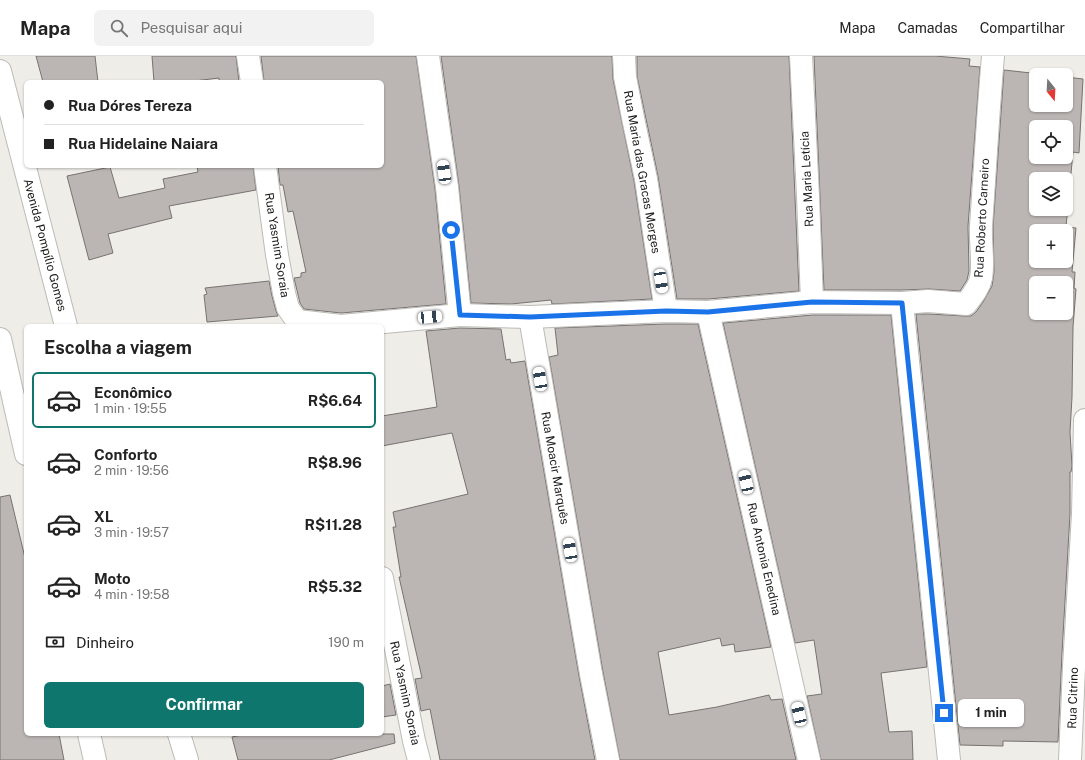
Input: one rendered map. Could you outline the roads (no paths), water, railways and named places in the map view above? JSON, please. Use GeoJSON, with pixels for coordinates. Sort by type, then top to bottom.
{"type":"FeatureCollection","features":[{"type":"Feature","properties":{"kind":"street"},"geometry":{"type":"LineString","coordinates":[[248,56],[252,80]]}},
{"type":"Feature","properties":{"kind":"street"},"geometry":{"type":"LineString","coordinates":[[428,56],[446,187],[460,315]]}},
{"type":"Feature","properties":{"kind":"street","name":"Rua Maria das Gracas Merges"},"geometry":{"type":"LineString","coordinates":[[624,56],[625,76],[646,179],[666,311]]}},
{"type":"Feature","properties":{"kind":"street","name":"Rua Maria Letícia"},"geometry":{"type":"LineString","coordinates":[[801,56],[812,302]]}},
{"type":"Feature","properties":{"kind":"street","name":"Rua Roberto Carneiro"},"geometry":{"type":"LineString","coordinates":[[363,324],[460,315],[530,317],[666,311],[708,312],[812,302],[902,303],[928,301],[966,304],[975,293],[980,280],[982,266],[981,236],[993,56]]}},
{"type":"Feature","properties":{"kind":"street","name":"Avenida Pompílio Gomes"},"geometry":{"type":"LineString","coordinates":[[0,70],[24,163]]}},
{"type":"Feature","properties":{"kind":"street","name":"Avenida Pompílio Gomes"},"geometry":{"type":"LineString","coordinates":[[25,168],[65,324]]}},
{"type":"Feature","properties":{"kind":"street","name":"Rua Yasmim Soraia"},"geometry":{"type":"LineString","coordinates":[[265,168],[277,255],[284,293],[288,308],[296,321]]}},
{"type":"Feature","properties":{"kind":"street"},"geometry":{"type":"LineString","coordinates":[[902,303],[949,760]]}},
{"type":"Feature","properties":{"kind":"street","name":"Rua Antonia Enedina"},"geometry":{"type":"LineString","coordinates":[[708,312],[809,760]]}},
{"type":"Feature","properties":{"kind":"street","name":"Rua Moacir Marquês"},"geometry":{"type":"LineString","coordinates":[[530,317],[591,674],[608,760]]}},
{"type":"Feature","properties":{"kind":"street","name":"Rua Roberto Carneiro"},"geometry":{"type":"LineString","coordinates":[[296,321],[323,324]]}},
{"type":"Feature","properties":{"kind":"street"},"geometry":{"type":"LineString","coordinates":[[0,339],[24,445]]}},
{"type":"Feature","properties":{"kind":"street","name":"Rua Citrino"},"geometry":{"type":"LineString","coordinates":[[1070,760],[1083,514],[1085,420]]}},
{"type":"Feature","properties":{"kind":"street","name":"Rua Yasmim Soraia"},"geometry":{"type":"LineString","coordinates":[[384,588],[414,741],[420,760]]}},
{"type":"Feature","properties":{"kind":"street"},"geometry":{"type":"LineString","coordinates":[[89,736],[95,760]]}},
{"type":"Feature","properties":{"kind":"street"},"geometry":{"type":"LineString","coordinates":[[180,736],[187,760]]}}]}
